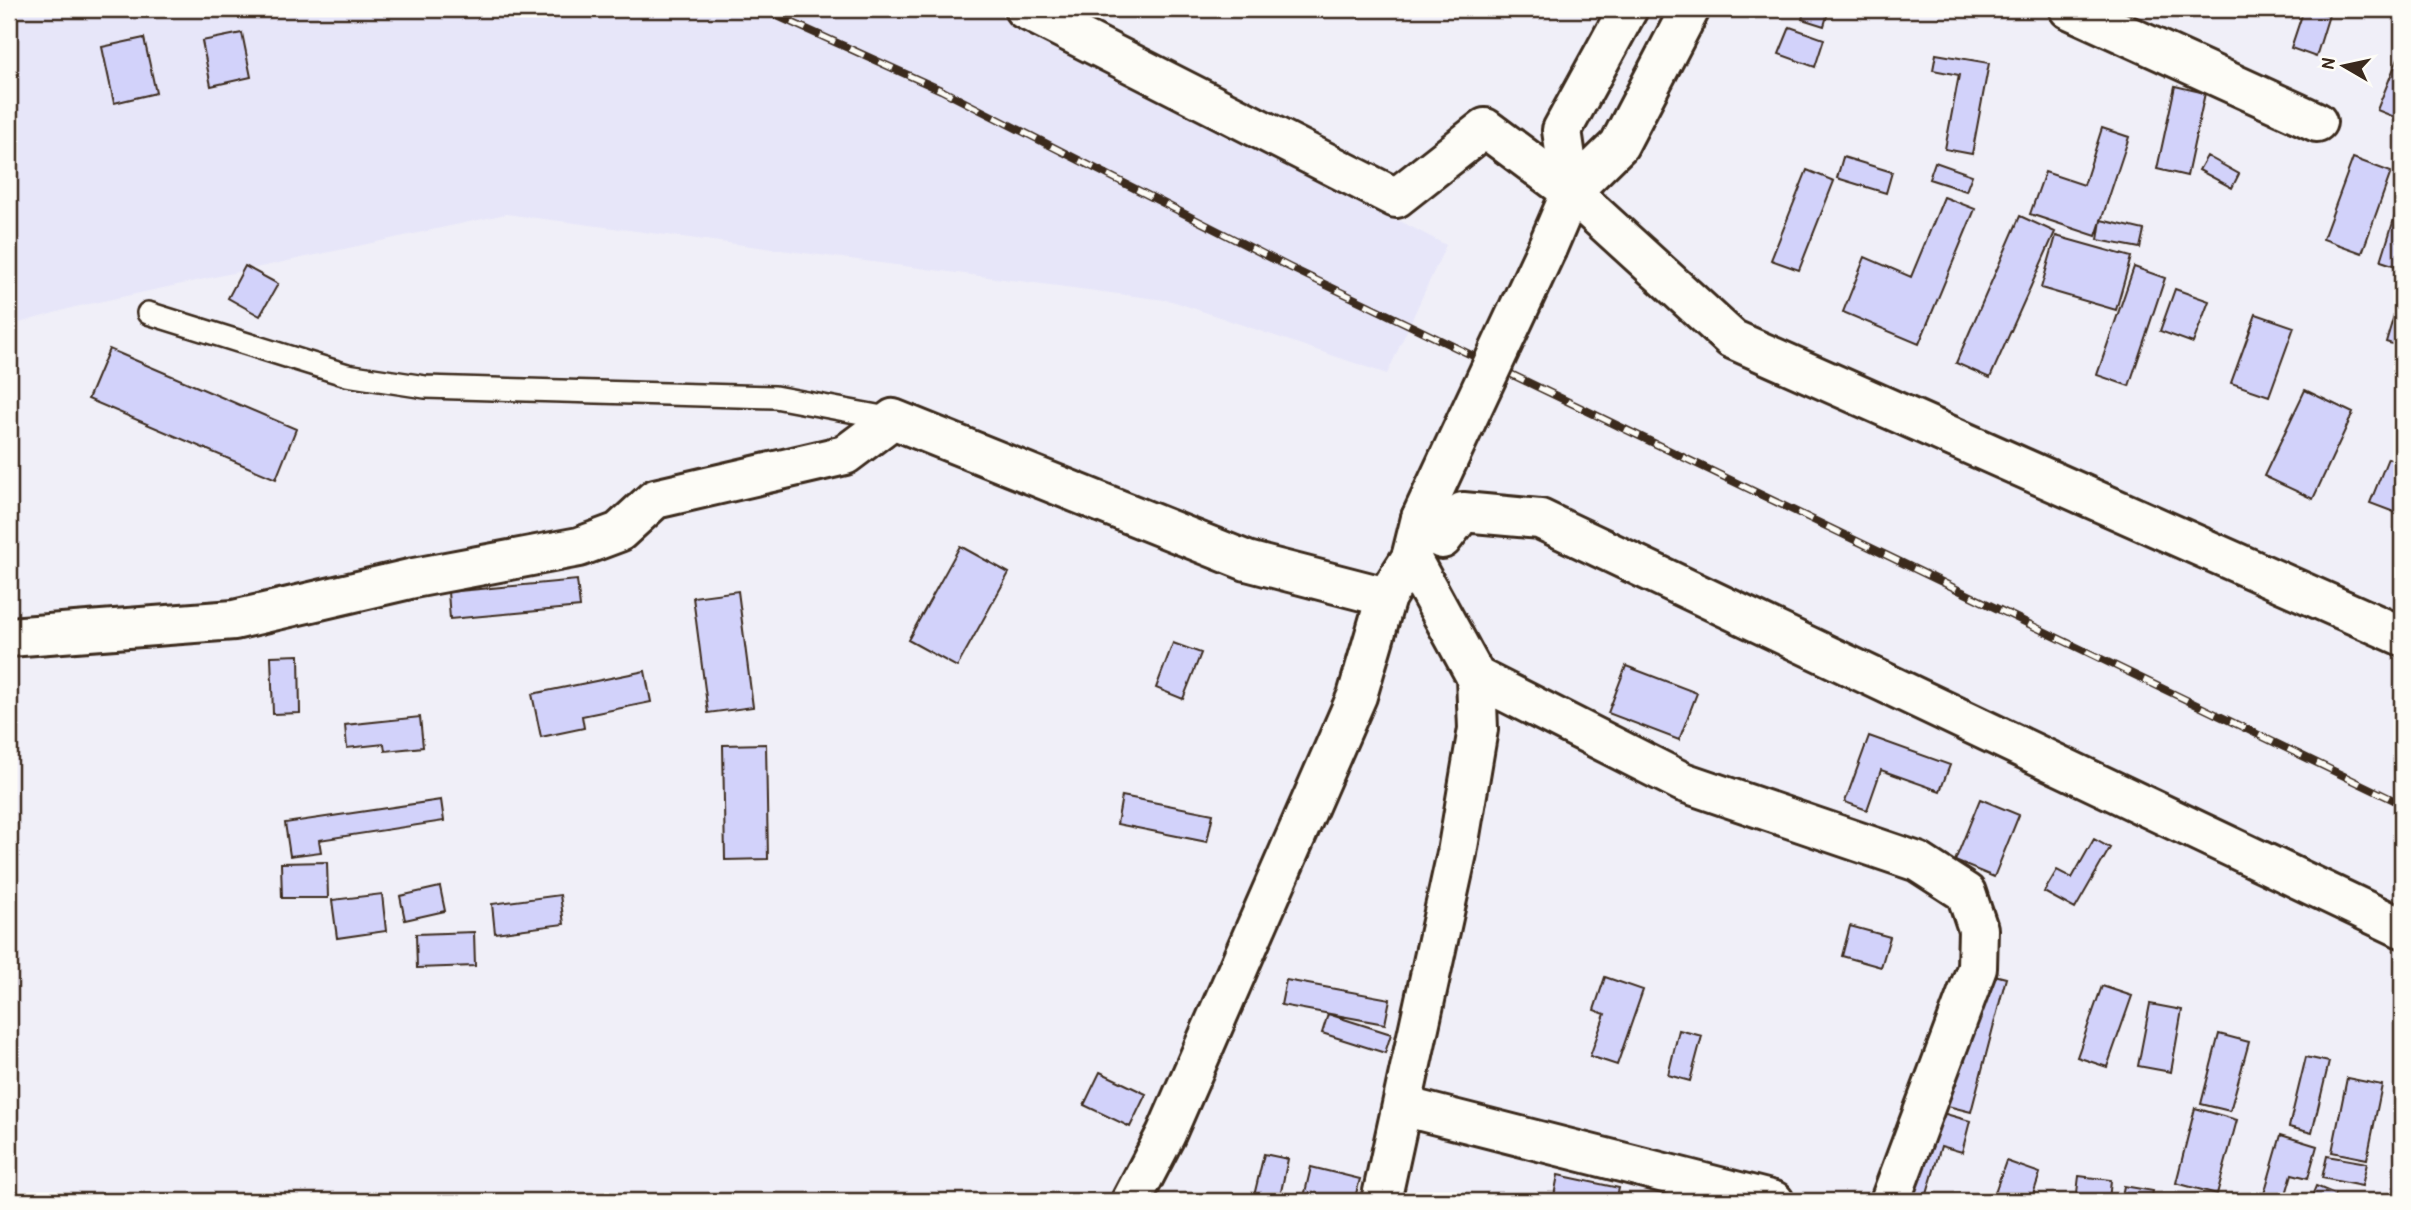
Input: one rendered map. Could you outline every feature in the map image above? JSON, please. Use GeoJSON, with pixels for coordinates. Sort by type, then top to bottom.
{"type":"FeatureCollection","features":[{"type":"Feature","properties":{"kind":"street"},"geometry":{"type":"LineString","coordinates":[[1024,9],[1396,198],[1485,128],[1571,192],[1732,339],[2402,636]]}},
{"type":"Feature","properties":{"kind":"street"},"geometry":{"type":"LineString","coordinates":[[1571,192],[1562,130],[1628,9]]}},
{"type":"Feature","properties":{"kind":"street"},"geometry":{"type":"LineString","coordinates":[[1131,1201],[1166,1134],[1357,696],[1386,597],[1411,558],[1421,518],[1571,192],[1619,145],[1690,9]]}},
{"type":"Feature","properties":{"kind":"street"},"geometry":{"type":"LineString","coordinates":[[2068,9],[2317,122]]}},
{"type":"Feature","properties":{"kind":"street"},"geometry":{"type":"LineString","coordinates":[[9,637],[234,620],[414,578],[579,547],[619,533],[655,499],[845,455],[893,419],[1247,561],[1386,597]]}},
{"type":"Feature","properties":{"kind":"street"},"geometry":{"type":"LineString","coordinates":[[1421,518],[1442,539],[1463,512],[1541,520],[2402,928]]}},
{"type":"Feature","properties":{"kind":"street"},"geometry":{"type":"LineString","coordinates":[[1381,1201],[1457,853],[1478,729],[1476,677],[1411,558]]}},
{"type":"Feature","properties":{"kind":"street"},"geometry":{"type":"LineString","coordinates":[[1476,677],[1683,782],[1918,862],[1966,893],[1978,929],[1977,968],[1890,1201]]}},
{"type":"Feature","properties":{"kind":"street"},"geometry":{"type":"LineString","coordinates":[[1402,1106],[1774,1201]]}},
{"type":"Feature","properties":{"kind":"lane"},"geometry":{"type":"LineString","coordinates":[[148,313],[347,375],[425,387],[775,397],[893,419]]}},
{"type":"Feature","properties":{"kind":"shaded area"},"geometry":{"type":"Polygon","coordinates":[[[9,9],[995,9],[1446,245],[1387,374],[1172,301],[506,214],[75,307],[9,326],[9,9]]]}},
{"type":"Feature","properties":{"kind":"building"},"geometry":{"type":"Polygon","coordinates":[[[1805,9],[1829,9],[1824,26],[1802,19],[1805,9]]]}},
{"type":"Feature","properties":{"kind":"building"},"geometry":{"type":"Polygon","coordinates":[[[2304,9],[2329,15],[2316,57],[2291,48],[2304,9]]]}},
{"type":"Feature","properties":{"kind":"building"},"geometry":{"type":"Polygon","coordinates":[[[1790,27],[1824,39],[1815,67],[1779,54],[1790,27]]]}},
{"type":"Feature","properties":{"kind":"building"},"geometry":{"type":"Polygon","coordinates":[[[242,33],[251,77],[211,86],[202,41],[242,33]]]}},
{"type":"Feature","properties":{"kind":"building"},"geometry":{"type":"Polygon","coordinates":[[[144,38],[156,93],[114,103],[102,47],[144,38]]]}},
{"type":"Feature","properties":{"kind":"building"},"geometry":{"type":"Polygon","coordinates":[[[1936,54],[1989,63],[1972,154],[1945,149],[1959,75],[1933,70],[1936,54]]]}},
{"type":"Feature","properties":{"kind":"building"},"geometry":{"type":"Polygon","coordinates":[[[2398,58],[2402,60],[2402,120],[2377,110],[2398,58]]]}},
{"type":"Feature","properties":{"kind":"building"},"geometry":{"type":"Polygon","coordinates":[[[2175,86],[2205,93],[2187,176],[2157,169],[2175,86]]]}},
{"type":"Feature","properties":{"kind":"building"},"geometry":{"type":"Polygon","coordinates":[[[2102,128],[2129,137],[2096,236],[2030,214],[2045,172],[2084,185],[2102,128]]]}},
{"type":"Feature","properties":{"kind":"building"},"geometry":{"type":"Polygon","coordinates":[[[2207,156],[2239,174],[2232,188],[2199,170],[2207,156]]]}},
{"type":"Feature","properties":{"kind":"building"},"geometry":{"type":"Polygon","coordinates":[[[1843,157],[1892,172],[1886,193],[1837,178],[1843,157]]]}},
{"type":"Feature","properties":{"kind":"building"},"geometry":{"type":"Polygon","coordinates":[[[2353,158],[2391,172],[2362,253],[2323,239],[2353,158]]]}},
{"type":"Feature","properties":{"kind":"building"},"geometry":{"type":"Polygon","coordinates":[[[1935,162],[1972,175],[1966,191],[1929,179],[1935,162]]]}},
{"type":"Feature","properties":{"kind":"building"},"geometry":{"type":"Polygon","coordinates":[[[1807,170],[1834,181],[1799,270],[1771,260],[1807,170]]]}},
{"type":"Feature","properties":{"kind":"building"},"geometry":{"type":"Polygon","coordinates":[[[1944,197],[1975,209],[1919,344],[1843,312],[1865,257],[1911,277],[1944,197]]]}},
{"type":"Feature","properties":{"kind":"building"},"geometry":{"type":"Polygon","coordinates":[[[2399,203],[2402,204],[2402,268],[2381,261],[2399,203]]]}},
{"type":"Feature","properties":{"kind":"building"},"geometry":{"type":"Polygon","coordinates":[[[2020,216],[2055,232],[1990,378],[1956,363],[2020,216]]]}},
{"type":"Feature","properties":{"kind":"building"},"geometry":{"type":"Polygon","coordinates":[[[2101,220],[2144,230],[2140,248],[2098,240],[2101,220]]]}},
{"type":"Feature","properties":{"kind":"building"},"geometry":{"type":"Polygon","coordinates":[[[2056,236],[2131,257],[2116,310],[2041,288],[2056,236]]]}},
{"type":"Feature","properties":{"kind":"building"},"geometry":{"type":"Polygon","coordinates":[[[245,266],[278,284],[260,316],[228,298],[245,266]]]}},
{"type":"Feature","properties":{"kind":"building"},"geometry":{"type":"Polygon","coordinates":[[[2134,267],[2165,278],[2129,386],[2097,375],[2134,267]]]}},
{"type":"Feature","properties":{"kind":"building"},"geometry":{"type":"Polygon","coordinates":[[[2175,289],[2209,301],[2193,343],[2160,331],[2175,289]]]}},
{"type":"Feature","properties":{"kind":"building"},"geometry":{"type":"Polygon","coordinates":[[[2402,289],[2402,347],[2386,342],[2402,289]]]}},
{"type":"Feature","properties":{"kind":"building"},"geometry":{"type":"Polygon","coordinates":[[[2256,314],[2294,327],[2269,396],[2231,383],[2256,314]]]}},
{"type":"Feature","properties":{"kind":"building"},"geometry":{"type":"Polygon","coordinates":[[[109,349],[296,429],[276,479],[88,399],[109,349]]]}},
{"type":"Feature","properties":{"kind":"building"},"geometry":{"type":"Polygon","coordinates":[[[2305,390],[2353,413],[2313,499],[2264,476],[2305,390]]]}},
{"type":"Feature","properties":{"kind":"building"},"geometry":{"type":"Polygon","coordinates":[[[2388,458],[2402,464],[2402,515],[2370,503],[2388,458]]]}},
{"type":"Feature","properties":{"kind":"building"},"geometry":{"type":"Polygon","coordinates":[[[960,546],[1009,573],[957,667],[908,640],[960,546]]]}},
{"type":"Feature","properties":{"kind":"building"},"geometry":{"type":"Polygon","coordinates":[[[577,580],[580,607],[450,619],[448,592],[577,580]]]}},
{"type":"Feature","properties":{"kind":"building"},"geometry":{"type":"Polygon","coordinates":[[[738,591],[753,707],[708,713],[693,597],[738,591]]]}},
{"type":"Feature","properties":{"kind":"building"},"geometry":{"type":"Polygon","coordinates":[[[1173,643],[1201,653],[1183,699],[1156,688],[1173,643]]]}},
{"type":"Feature","properties":{"kind":"building"},"geometry":{"type":"Polygon","coordinates":[[[299,655],[300,713],[273,714],[271,656],[299,655]]]}},
{"type":"Feature","properties":{"kind":"building"},"geometry":{"type":"Polygon","coordinates":[[[1626,666],[1697,693],[1679,740],[1608,713],[1626,666]]]}},
{"type":"Feature","properties":{"kind":"building"},"geometry":{"type":"Polygon","coordinates":[[[645,671],[651,702],[582,716],[584,728],[541,737],[532,694],[645,671]]]}},
{"type":"Feature","properties":{"kind":"building"},"geometry":{"type":"Polygon","coordinates":[[[420,717],[423,747],[385,751],[384,744],[347,748],[345,725],[420,717]]]}},
{"type":"Feature","properties":{"kind":"building"},"geometry":{"type":"Polygon","coordinates":[[[1869,736],[1950,765],[1940,791],[1881,770],[1867,810],[1845,802],[1869,736]]]}},
{"type":"Feature","properties":{"kind":"building"},"geometry":{"type":"Polygon","coordinates":[[[766,744],[768,859],[725,860],[723,745],[766,744]]]}},
{"type":"Feature","properties":{"kind":"building"},"geometry":{"type":"Polygon","coordinates":[[[1122,796],[1213,814],[1207,842],[1117,824],[1122,796]]]}},
{"type":"Feature","properties":{"kind":"building"},"geometry":{"type":"Polygon","coordinates":[[[1980,799],[2019,815],[1994,877],[1955,861],[1980,799]]]}},
{"type":"Feature","properties":{"kind":"building"},"geometry":{"type":"Polygon","coordinates":[[[441,800],[444,821],[319,840],[321,852],[290,856],[285,823],[441,800]]]}},
{"type":"Feature","properties":{"kind":"building"},"geometry":{"type":"Polygon","coordinates":[[[2094,839],[2110,848],[2075,909],[2044,892],[2057,870],[2072,878],[2094,839]]]}},
{"type":"Feature","properties":{"kind":"building"},"geometry":{"type":"Polygon","coordinates":[[[327,862],[328,898],[282,898],[281,863],[327,862]]]}},
{"type":"Feature","properties":{"kind":"building"},"geometry":{"type":"Polygon","coordinates":[[[440,887],[445,911],[405,920],[400,896],[440,887]]]}},
{"type":"Feature","properties":{"kind":"building"},"geometry":{"type":"Polygon","coordinates":[[[382,894],[386,931],[337,938],[332,900],[382,894]]]}},
{"type":"Feature","properties":{"kind":"building"},"geometry":{"type":"Polygon","coordinates":[[[560,895],[564,924],[495,933],[492,904],[560,895]]]}},
{"type":"Feature","properties":{"kind":"building"},"geometry":{"type":"Polygon","coordinates":[[[9,904],[15,904],[15,933],[9,933],[9,904]]]}},
{"type":"Feature","properties":{"kind":"building"},"geometry":{"type":"Polygon","coordinates":[[[1850,926],[1890,937],[1881,967],[1842,956],[1850,926]]]}},
{"type":"Feature","properties":{"kind":"building"},"geometry":{"type":"Polygon","coordinates":[[[474,932],[475,966],[417,968],[416,934],[474,932]]]}},
{"type":"Feature","properties":{"kind":"building"},"geometry":{"type":"Polygon","coordinates":[[[1967,968],[2006,978],[1971,1112],[1932,1102],[1967,968]]]}},
{"type":"Feature","properties":{"kind":"building"},"geometry":{"type":"Polygon","coordinates":[[[1605,977],[1643,990],[1617,1065],[1590,1056],[1605,1014],[1594,1010],[1605,977]]]}},
{"type":"Feature","properties":{"kind":"building"},"geometry":{"type":"Polygon","coordinates":[[[1286,980],[1390,999],[1385,1024],[1281,1005],[1286,980]]]}},
{"type":"Feature","properties":{"kind":"building"},"geometry":{"type":"Polygon","coordinates":[[[2102,986],[2132,996],[2107,1067],[2077,1057],[2102,986]]]}},
{"type":"Feature","properties":{"kind":"building"},"geometry":{"type":"Polygon","coordinates":[[[2150,1004],[2182,1010],[2171,1072],[2138,1066],[2150,1004]]]}},
{"type":"Feature","properties":{"kind":"building"},"geometry":{"type":"Polygon","coordinates":[[[1328,1014],[1391,1034],[1385,1053],[1322,1033],[1328,1014]]]}},
{"type":"Feature","properties":{"kind":"building"},"geometry":{"type":"Polygon","coordinates":[[[1679,1030],[1702,1036],[1690,1081],[1668,1075],[1679,1030]]]}},
{"type":"Feature","properties":{"kind":"building"},"geometry":{"type":"Polygon","coordinates":[[[2219,1034],[2249,1042],[2230,1111],[2201,1104],[2219,1034]]]}},
{"type":"Feature","properties":{"kind":"building"},"geometry":{"type":"Polygon","coordinates":[[[2306,1057],[2329,1062],[2312,1133],[2289,1127],[2306,1057]]]}},
{"type":"Feature","properties":{"kind":"building"},"geometry":{"type":"Polygon","coordinates":[[[1100,1072],[1146,1094],[1130,1127],[1084,1105],[1100,1072]]]}},
{"type":"Feature","properties":{"kind":"building"},"geometry":{"type":"Polygon","coordinates":[[[2347,1078],[2382,1085],[2367,1159],[2332,1152],[2347,1078]]]}},
{"type":"Feature","properties":{"kind":"building"},"geometry":{"type":"Polygon","coordinates":[[[1918,1106],[1970,1121],[1962,1152],[1941,1146],[1925,1201],[1892,1201],[1918,1106]]]}},
{"type":"Feature","properties":{"kind":"building"},"geometry":{"type":"Polygon","coordinates":[[[2195,1108],[2237,1120],[2217,1194],[2176,1183],[2195,1108]]]}},
{"type":"Feature","properties":{"kind":"building"},"geometry":{"type":"Polygon","coordinates":[[[2281,1135],[2317,1146],[2308,1178],[2292,1174],[2284,1201],[2262,1201],[2281,1135]]]}},
{"type":"Feature","properties":{"kind":"building"},"geometry":{"type":"Polygon","coordinates":[[[1264,1154],[1288,1159],[1279,1201],[1253,1200],[1264,1154]]]}},
{"type":"Feature","properties":{"kind":"building"},"geometry":{"type":"Polygon","coordinates":[[[2327,1156],[2367,1163],[2362,1186],[2322,1178],[2327,1156]]]}},
{"type":"Feature","properties":{"kind":"building"},"geometry":{"type":"Polygon","coordinates":[[[2006,1161],[2040,1173],[2031,1201],[2001,1201],[1993,1198],[2006,1161]]]}},
{"type":"Feature","properties":{"kind":"building"},"geometry":{"type":"Polygon","coordinates":[[[1311,1167],[1360,1179],[1354,1201],[1303,1201],[1311,1167]]]}},
{"type":"Feature","properties":{"kind":"building"},"geometry":{"type":"Polygon","coordinates":[[[1558,1175],[1619,1188],[1616,1201],[1553,1201],[1558,1175]]]}},
{"type":"Feature","properties":{"kind":"building"},"geometry":{"type":"Polygon","coordinates":[[[2079,1176],[2111,1180],[2109,1201],[2076,1201],[2079,1176]]]}},
{"type":"Feature","properties":{"kind":"building"},"geometry":{"type":"Polygon","coordinates":[[[2124,1186],[2153,1191],[2151,1201],[2121,1201],[2124,1186]]]}},
{"type":"Feature","properties":{"kind":"building"},"geometry":{"type":"Polygon","coordinates":[[[2316,1186],[2335,1194],[2333,1201],[2310,1201],[2316,1186]]]}},
{"type":"Feature","properties":{"kind":"railway"},"geometry":{"type":"LineString","coordinates":[[762,9],[941,90],[1289,267],[2402,804]]}}]}
